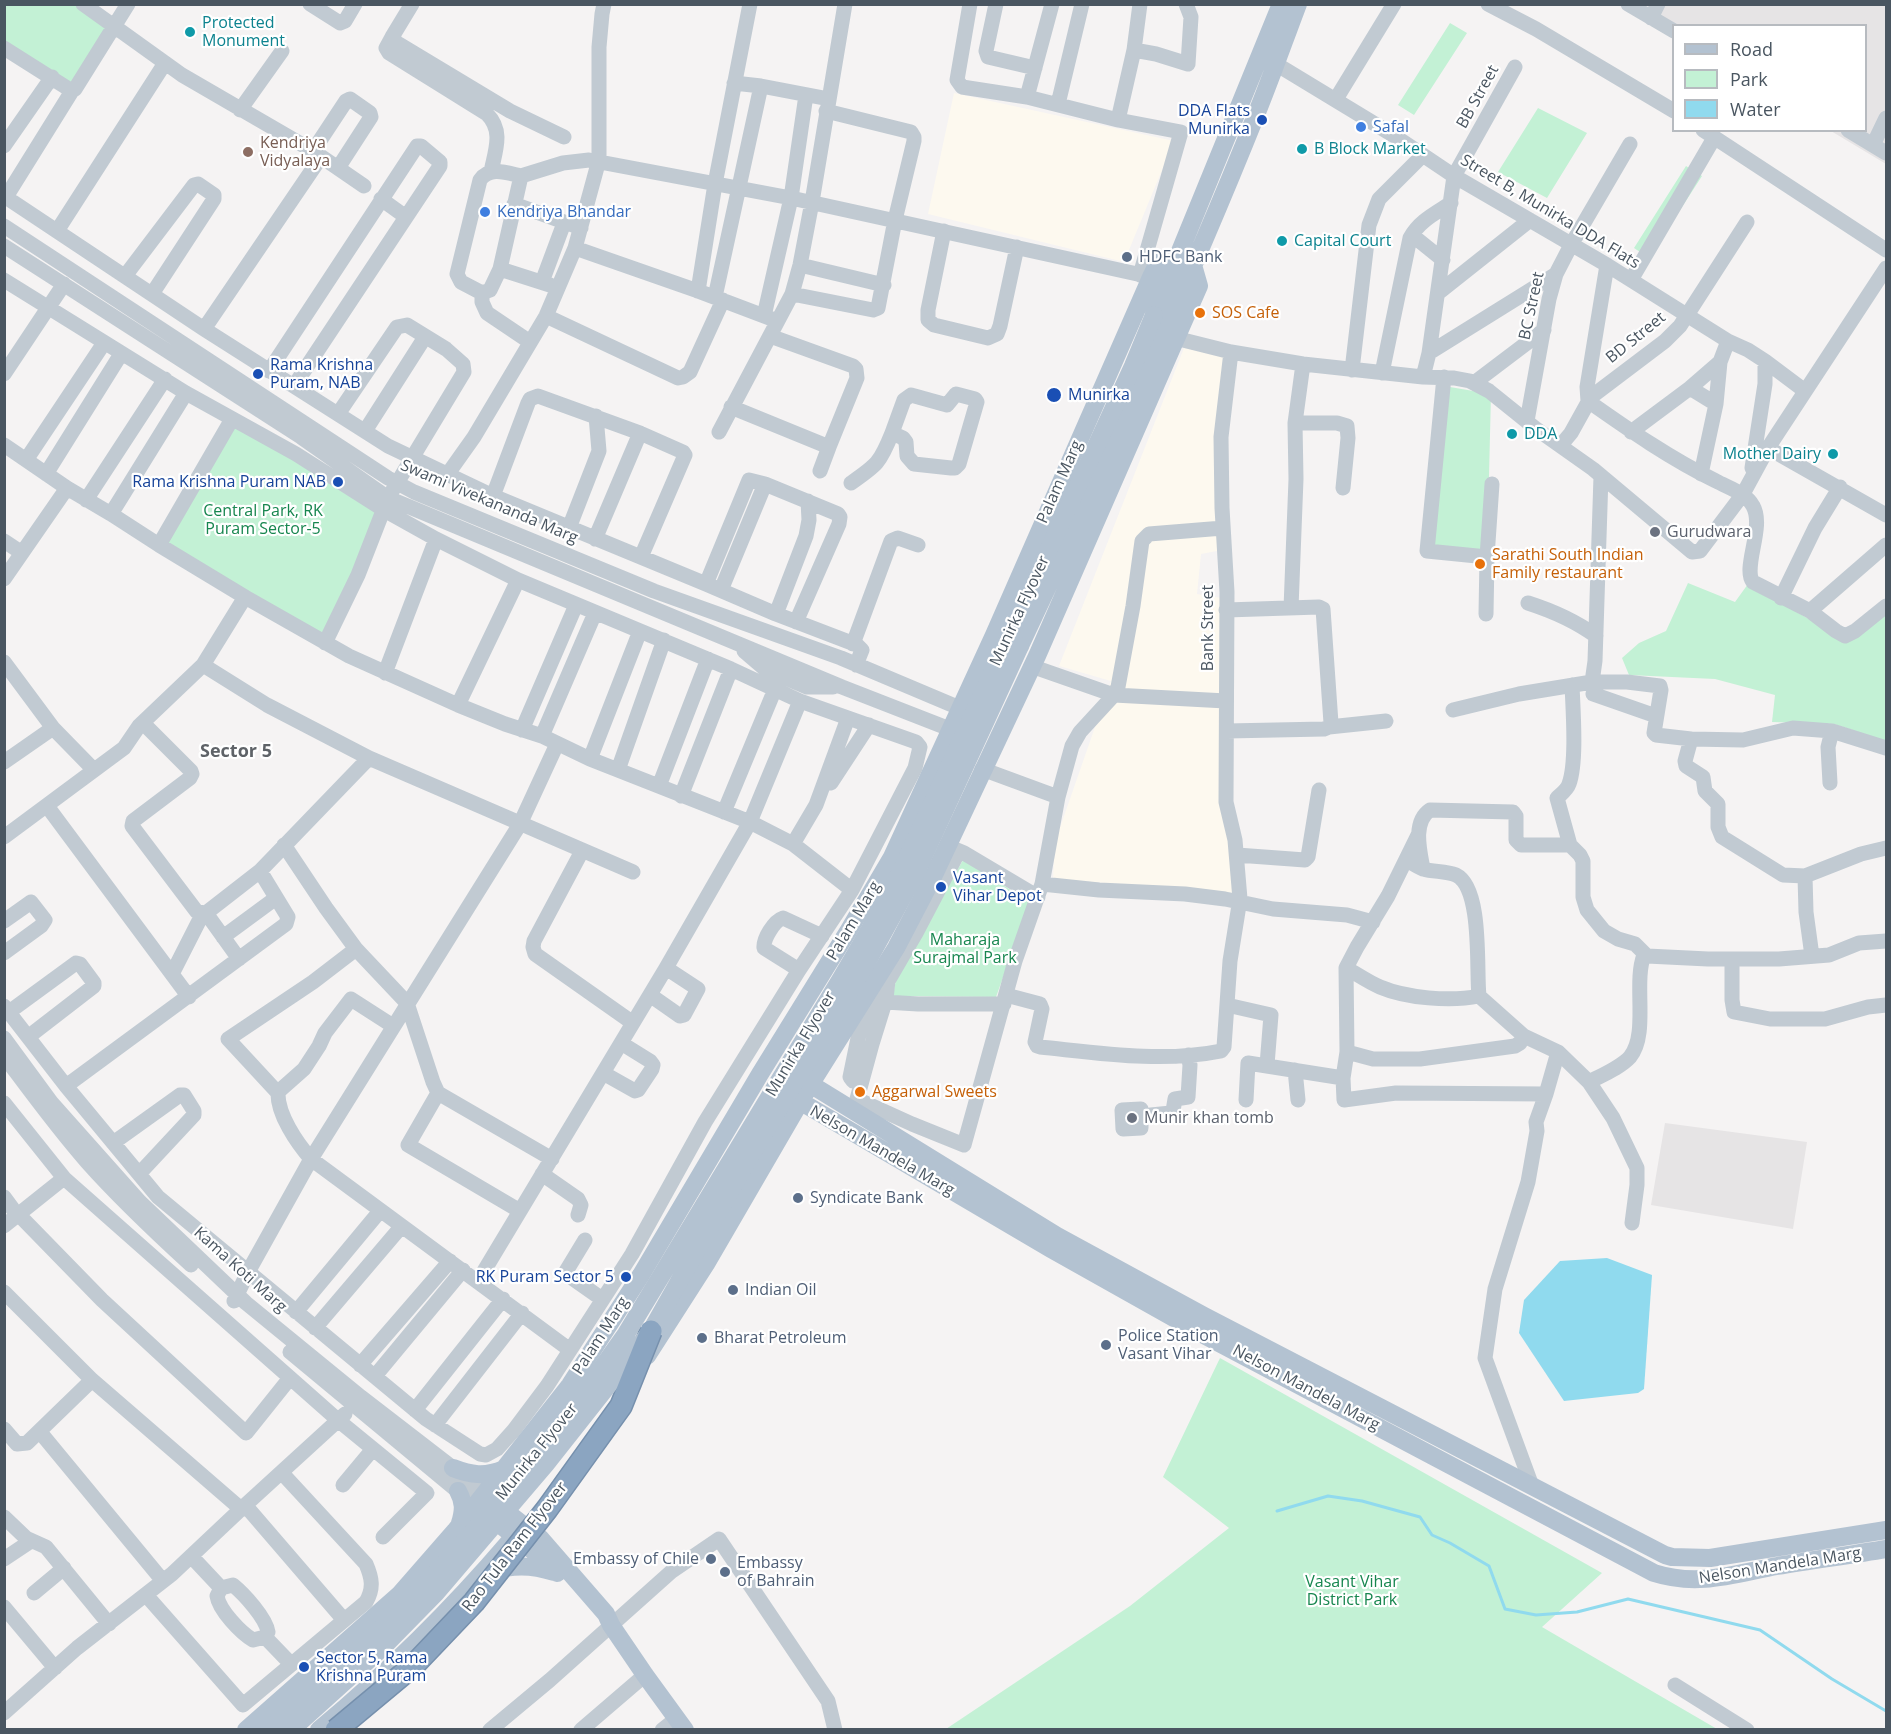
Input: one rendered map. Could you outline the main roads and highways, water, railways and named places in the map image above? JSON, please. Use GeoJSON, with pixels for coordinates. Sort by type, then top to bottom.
{"type":"FeatureCollection","features":[{"type":"Feature","properties":{"kind":"highway","name":"Rao Tula Ram Flyover"},"geometry":{"type":"LineString","coordinates":[[336,1730],[414,1665],[474,1602],[547,1509],[621,1406],[651,1331]]}},
{"type":"Feature","properties":{"kind":"main road"},"geometry":{"type":"LineString","coordinates":[[1176,257],[1281,4]]}},
{"type":"Feature","properties":{"kind":"main road","name":"Munirka Flyover"},"geometry":{"type":"LineString","coordinates":[[291,1730],[384,1646],[436,1593],[546,1464],[651,1331],[749,1158],[866,964],[915,875],[1090,497],[1193,265],[1256,115],[1298,4]]}},
{"type":"Feature","properties":{"kind":"main road","name":"Palam Marg"},"geometry":{"type":"LineString","coordinates":[[246,1730],[400,1594],[422,1569],[480,1500],[577,1375],[641,1275],[892,857],[989,644],[1145,276],[1158,263],[1176,257]]}},
{"type":"Feature","properties":{"kind":"main road","name":"Munirka Flyover"},"geometry":{"type":"LineString","coordinates":[[269,1730],[382,1628],[478,1526],[543,1447],[626,1334],[842,977],[903,867],[1133,366],[1165,325],[1176,257]]}},
{"type":"Feature","properties":{"kind":"main road"},"geometry":{"type":"LineString","coordinates":[[319,1730],[407,1653],[480,1576],[519,1530],[609,1415],[706,1264],[810,1085],[896,948],[953,849],[982,769],[1109,494],[1165,325]]}},
{"type":"Feature","properties":{"kind":"main road"},"geometry":{"type":"LineString","coordinates":[[989,644],[990,654],[995,663],[1003,669],[1013,672],[1023,671],[1031,666]]}},
{"type":"Feature","properties":{"kind":"main road","name":"Nelson Mandela Marg"},"geometry":{"type":"LineString","coordinates":[[770,1058],[810,1085],[854,1105],[917,1150],[1057,1236],[1204,1316],[1672,1557],[1710,1558],[1887,1530]]}},
{"type":"Feature","properties":{"kind":"main road","name":"Nelson Mandela Marg"},"geometry":{"type":"LineString","coordinates":[[760,1074],[800,1102],[1051,1250],[1197,1331],[1654,1573],[1684,1580],[1711,1579],[1887,1549]]}},
{"type":"Feature","properties":{"kind":"main road"},"geometry":{"type":"LineString","coordinates":[[453,1468],[471,1475],[504,1469]]}},
{"type":"Feature","properties":{"kind":"main road"},"geometry":{"type":"LineString","coordinates":[[458,1491],[464,1509],[460,1525]]}},
{"type":"Feature","properties":{"kind":"main road"},"geometry":{"type":"LineString","coordinates":[[480,1500],[519,1530],[555,1553],[606,1614],[645,1675],[681,1724]]}},
{"type":"Feature","properties":{"kind":"main road"},"geometry":{"type":"LineString","coordinates":[[519,1530],[599,1619],[611,1625]]}},
{"type":"Feature","properties":{"kind":"main road"},"geometry":{"type":"LineString","coordinates":[[422,1569],[434,1563],[450,1570],[460,1588],[456,1601]]}},
{"type":"Feature","properties":{"kind":"main road"},"geometry":{"type":"LineString","coordinates":[[480,1576],[513,1566],[529,1566],[556,1572]]}},
{"type":"Feature","properties":{"kind":"water"},"geometry":{"type":"Polygon","coordinates":[[[1607,1258],[1652,1275],[1644,1389],[1638,1393],[1564,1401],[1519,1333],[1524,1300],[1560,1261],[1607,1258]]]}},
{"type":"Feature","properties":{"kind":"waterway"},"geometry":{"type":"LineString","coordinates":[[1277,1511],[1328,1496],[1362,1501],[1420,1517],[1432,1535],[1489,1566],[1505,1609],[1536,1615],[1577,1612],[1628,1599],[1760,1630],[1832,1679],[1886,1711]]}},
{"type":"Feature","properties":{"kind":"place","name":"Protected Monument"},"geometry":{"type":"Point","coordinates":[190,32]}},
{"type":"Feature","properties":{"kind":"place","name":"DDA Flats Munirka"},"geometry":{"type":"Point","coordinates":[1262,120]}},
{"type":"Feature","properties":{"kind":"place","name":"Safal"},"geometry":{"type":"Point","coordinates":[1361,127]}},
{"type":"Feature","properties":{"kind":"place","name":"B Block Market"},"geometry":{"type":"Point","coordinates":[1302,149]}},
{"type":"Feature","properties":{"kind":"place","name":"Kendriya Vidyalaya"},"geometry":{"type":"Point","coordinates":[248,152]}},
{"type":"Feature","properties":{"kind":"place","name":"Kendriya Bhandar"},"geometry":{"type":"Point","coordinates":[485,212]}},
{"type":"Feature","properties":{"kind":"place","name":"Capital Court"},"geometry":{"type":"Point","coordinates":[1282,241]}},
{"type":"Feature","properties":{"kind":"place","name":"HDFC Bank"},"geometry":{"type":"Point","coordinates":[1127,257]}},
{"type":"Feature","properties":{"kind":"place","name":"SOS Cafe"},"geometry":{"type":"Point","coordinates":[1200,313]}},
{"type":"Feature","properties":{"kind":"place","name":"Rama Krishna Puram, NAB"},"geometry":{"type":"Point","coordinates":[258,374]}},
{"type":"Feature","properties":{"kind":"place","name":"Munirka"},"geometry":{"type":"Point","coordinates":[1054,395]}},
{"type":"Feature","properties":{"kind":"place","name":"DDA"},"geometry":{"type":"Point","coordinates":[1512,434]}},
{"type":"Feature","properties":{"kind":"place","name":"Mother Dairy"},"geometry":{"type":"Point","coordinates":[1833,454]}},
{"type":"Feature","properties":{"kind":"place","name":"Rama Krishna Puram NAB"},"geometry":{"type":"Point","coordinates":[338,482]}},
{"type":"Feature","properties":{"kind":"place","name":"Gurudwara"},"geometry":{"type":"Point","coordinates":[1655,532]}},
{"type":"Feature","properties":{"kind":"place","name":"Sarathi South Indian Family restaurant"},"geometry":{"type":"Point","coordinates":[1480,564]}},
{"type":"Feature","properties":{"kind":"place","name":"Vasant Vihar Depot"},"geometry":{"type":"Point","coordinates":[941,887]}},
{"type":"Feature","properties":{"kind":"place","name":"Aggarwal Sweets"},"geometry":{"type":"Point","coordinates":[860,1092]}},
{"type":"Feature","properties":{"kind":"place","name":"Munir khan tomb"},"geometry":{"type":"Point","coordinates":[1132,1118]}},
{"type":"Feature","properties":{"kind":"place","name":"Syndicate Bank"},"geometry":{"type":"Point","coordinates":[798,1198]}},
{"type":"Feature","properties":{"kind":"place","name":"RK Puram Sector 5"},"geometry":{"type":"Point","coordinates":[626,1277]}},
{"type":"Feature","properties":{"kind":"place","name":"Indian Oil"},"geometry":{"type":"Point","coordinates":[733,1290]}},
{"type":"Feature","properties":{"kind":"place","name":"Bharat Petroleum"},"geometry":{"type":"Point","coordinates":[702,1338]}},
{"type":"Feature","properties":{"kind":"place","name":"Police Station Vasant Vihar"},"geometry":{"type":"Point","coordinates":[1106,1345]}},
{"type":"Feature","properties":{"kind":"place","name":"Embassy of Chile"},"geometry":{"type":"Point","coordinates":[711,1559]}},
{"type":"Feature","properties":{"kind":"place","name":"Embassy of Bahrain"},"geometry":{"type":"Point","coordinates":[725,1572]}},
{"type":"Feature","properties":{"kind":"place","name":"Sector 5, Rama Krishna Puram"},"geometry":{"type":"Point","coordinates":[304,1667]}},
{"type":"Feature","properties":{"kind":"district","name":"Sector 5"},"geometry":{"type":"Point","coordinates":[236,752]}},
{"type":"Feature","properties":{"kind":"park label","name":"Central Park, RK Puram Sector-5"},"geometry":{"type":"Point","coordinates":[263,520]}},
{"type":"Feature","properties":{"kind":"park label","name":"Maharaja Surajmal Park"},"geometry":{"type":"Point","coordinates":[965,949]}},
{"type":"Feature","properties":{"kind":"park label","name":"Vasant Vihar District Park"},"geometry":{"type":"Point","coordinates":[1352,1591]}}]}
